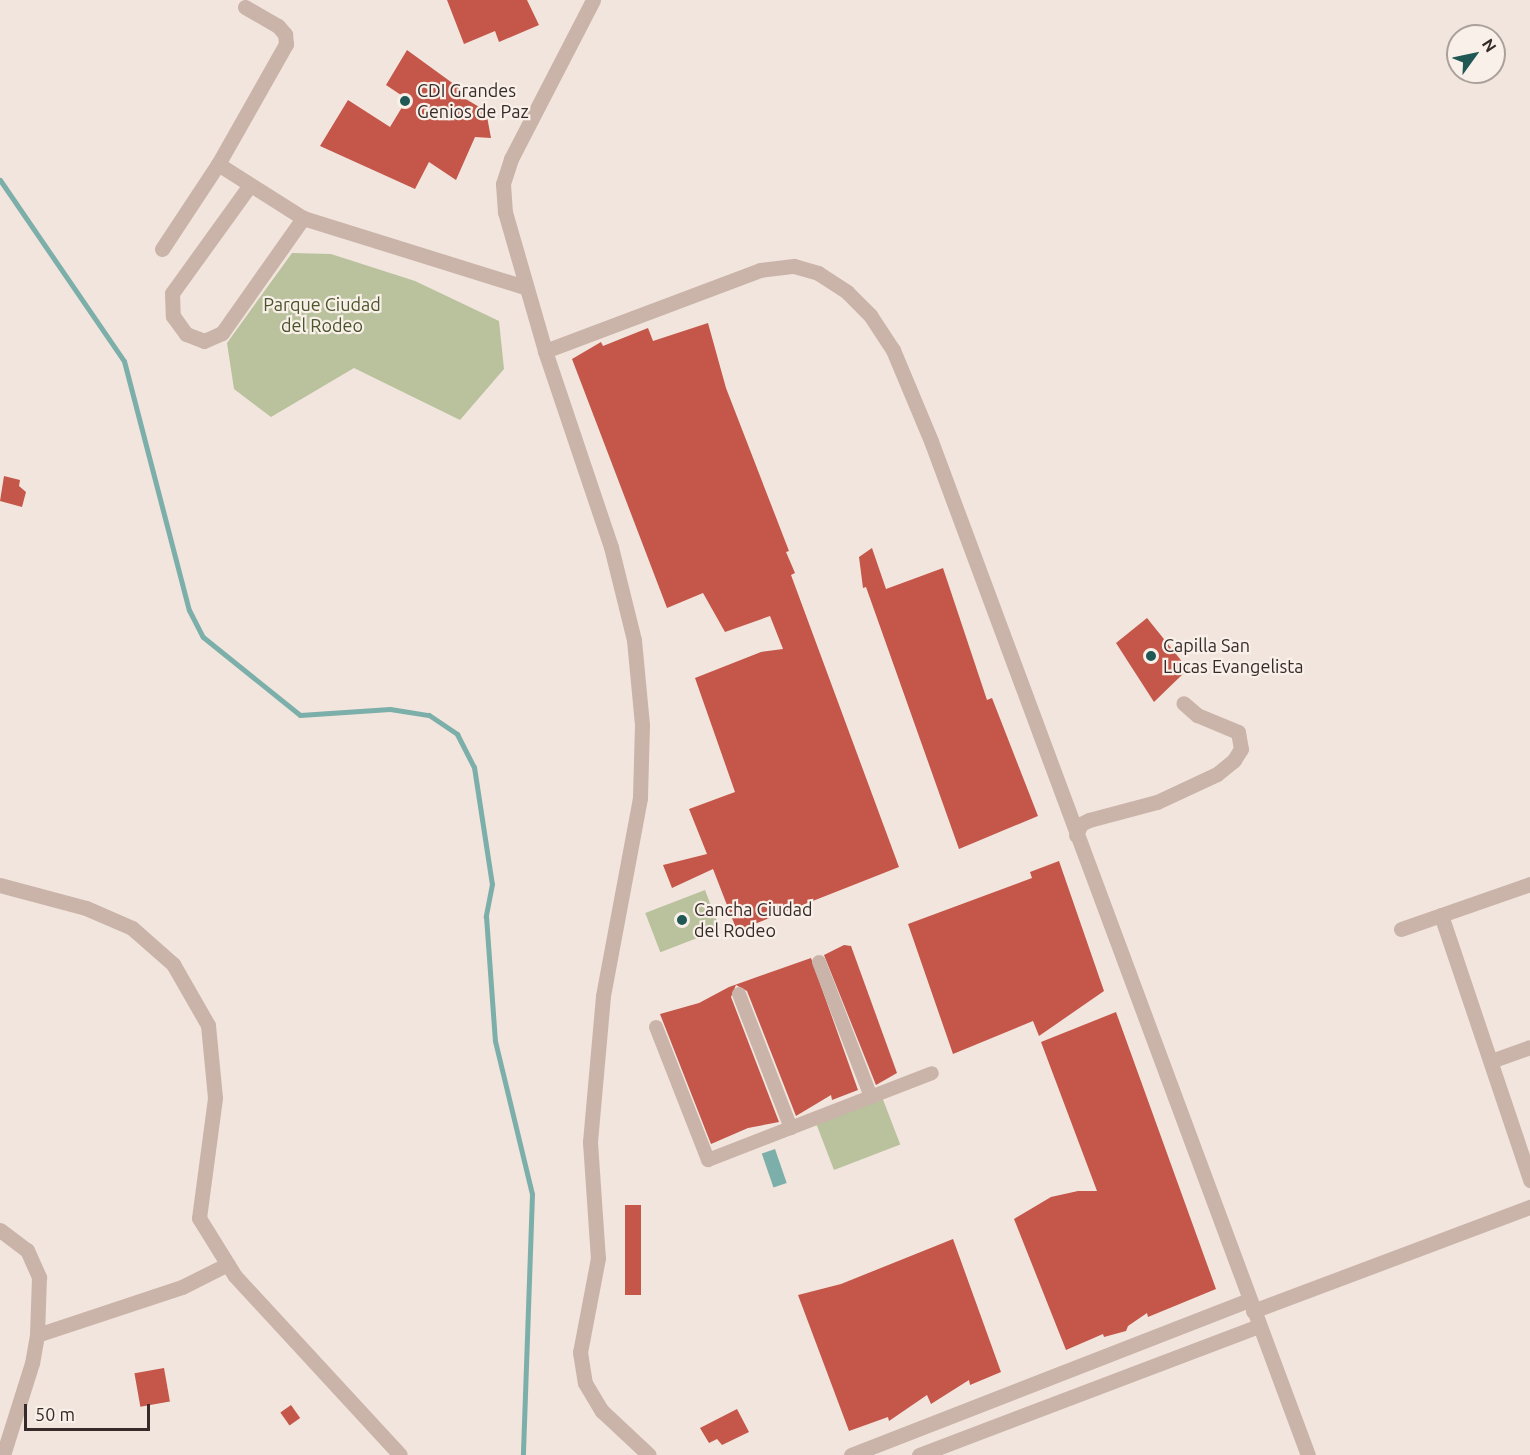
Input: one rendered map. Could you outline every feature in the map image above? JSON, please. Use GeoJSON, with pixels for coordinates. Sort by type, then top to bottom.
{"type":"FeatureCollection","features":[{"type":"Feature","properties":{"kind":"street"},"geometry":{"type":"LineString","coordinates":[[593,0],[511,159],[503,184],[505,212],[525,287],[544,351],[611,547],[634,640],[642,725],[640,798],[603,996],[590,1142],[598,1258],[580,1352],[585,1383],[602,1411],[649,1455]]}},
{"type":"Feature","properties":{"kind":"street"},"geometry":{"type":"LineString","coordinates":[[162,249],[218,164],[286,44],[285,34],[279,26],[245,7]]}},
{"type":"Feature","properties":{"kind":"street"},"geometry":{"type":"LineString","coordinates":[[218,164],[303,218],[525,287]]}},
{"type":"Feature","properties":{"kind":"street"},"geometry":{"type":"LineString","coordinates":[[250,185],[172,293],[173,316],[186,334],[204,341],[222,333],[303,218]]}},
{"type":"Feature","properties":{"kind":"street"},"geometry":{"type":"LineString","coordinates":[[544,351],[760,270],[802,268],[818,273],[847,292],[870,315],[892,350],[931,441],[1308,1455]]}},
{"type":"Feature","properties":{"kind":"street"},"geometry":{"type":"LineString","coordinates":[[1076,835],[1081,824],[1089,820],[1165,799],[1217,774],[1234,760],[1242,743],[1238,732],[1197,714],[1183,703]]}},
{"type":"Feature","properties":{"kind":"street"},"geometry":{"type":"LineString","coordinates":[[1401,929],[1530,884]]}},
{"type":"Feature","properties":{"kind":"street"},"geometry":{"type":"LineString","coordinates":[[0,885],[87,908],[132,928],[173,964],[208,1025],[215,1098],[199,1218],[228,1264],[400,1455]]}},
{"type":"Feature","properties":{"kind":"street"},"geometry":{"type":"LineString","coordinates":[[1441,915],[1530,1180]]}},
{"type":"Feature","properties":{"kind":"street"},"geometry":{"type":"LineString","coordinates":[[819,962],[872,1097]]}},
{"type":"Feature","properties":{"kind":"street"},"geometry":{"type":"LineString","coordinates":[[740,994],[791,1128]]}},
{"type":"Feature","properties":{"kind":"street"},"geometry":{"type":"LineString","coordinates":[[656,1027],[708,1160],[932,1073]]}},
{"type":"Feature","properties":{"kind":"street"},"geometry":{"type":"LineString","coordinates":[[1491,1061],[1530,1047]]}},
{"type":"Feature","properties":{"kind":"street"},"geometry":{"type":"LineString","coordinates":[[851,1455],[1251,1305],[1530,1207]]}},
{"type":"Feature","properties":{"kind":"street"},"geometry":{"type":"LineString","coordinates":[[0,1230],[27,1250],[36,1262],[38,1335],[3,1455]]}},
{"type":"Feature","properties":{"kind":"street"},"geometry":{"type":"LineString","coordinates":[[38,1335],[182,1287],[228,1264]]}},
{"type":"Feature","properties":{"kind":"street"},"geometry":{"type":"LineString","coordinates":[[919,1455],[1259,1326]]}},
{"type":"Feature","properties":{"kind":"green space","name":"Parque Ciudad del Rodeo"},"geometry":{"type":"Polygon","coordinates":[[[292,253],[331,254],[415,281],[499,321],[504,369],[460,420],[354,368],[271,417],[234,389],[227,343],[292,253]]]}},
{"type":"Feature","properties":{"kind":"green space","name":"Cancha Ciudad del Rodeo"},"geometry":{"type":"Polygon","coordinates":[[[705,890],[720,929],[660,952],[645,913],[705,890]]]}},
{"type":"Feature","properties":{"kind":"green space"},"geometry":{"type":"Polygon","coordinates":[[[882,1097],[900,1145],[834,1170],[816,1122],[882,1097]]]}},
{"type":"Feature","properties":{"kind":"water"},"geometry":{"type":"Polygon","coordinates":[[[775,1149],[787,1183],[773,1188],[762,1154],[775,1149]]]}},
{"type":"Feature","properties":{"kind":"building"},"geometry":{"type":"Polygon","coordinates":[[[447,0],[527,0],[539,25],[499,42],[495,31],[464,44],[447,0]]]}},
{"type":"Feature","properties":{"kind":"building"},"geometry":{"type":"Polygon","coordinates":[[[407,50],[462,90],[459,95],[486,111],[491,138],[475,137],[456,180],[429,162],[415,189],[320,146],[348,100],[390,127],[407,99],[386,85],[407,50]]]}},
{"type":"Feature","properties":{"kind":"building"},"geometry":{"type":"Polygon","coordinates":[[[708,323],[726,388],[789,551],[786,552],[795,573],[791,575],[899,867],[737,931],[713,869],[672,888],[663,865],[707,854],[689,809],[735,792],[695,678],[761,652],[783,649],[770,616],[725,632],[703,593],[667,608],[572,359],[601,342],[603,346],[648,328],[653,341],[708,323]]]}},
{"type":"Feature","properties":{"kind":"building"},"geometry":{"type":"Polygon","coordinates":[[[4,476],[20,480],[19,486],[26,492],[22,507],[0,501],[4,476]]]}},
{"type":"Feature","properties":{"kind":"building"},"geometry":{"type":"Polygon","coordinates":[[[872,548],[886,589],[943,568],[987,700],[992,698],[1038,816],[959,849],[866,587],[863,588],[859,557],[872,548]]]}},
{"type":"Feature","properties":{"kind":"building","name":"Capilla San Lucas Evangelista"},"geometry":{"type":"Polygon","coordinates":[[[1147,618],[1188,669],[1154,702],[1116,643],[1147,618]]]}},
{"type":"Feature","properties":{"kind":"building"},"geometry":{"type":"Polygon","coordinates":[[[1059,861],[1104,991],[1039,1036],[1033,1021],[953,1054],[908,924],[1032,878],[1030,872],[1059,861]]]}},
{"type":"Feature","properties":{"kind":"building"},"geometry":{"type":"Polygon","coordinates":[[[844,945],[851,946],[897,1073],[876,1085],[824,955],[844,945]]]}},
{"type":"Feature","properties":{"kind":"building"},"geometry":{"type":"Polygon","coordinates":[[[811,958],[858,1090],[832,1100],[831,1095],[796,1116],[747,991],[736,985],[731,997],[779,1122],[748,1128],[711,1144],[660,1014],[699,1003],[729,987],[811,958]]]}},
{"type":"Feature","properties":{"kind":"building"},"geometry":{"type":"Polygon","coordinates":[[[1116,1012],[1216,1289],[1148,1317],[1147,1313],[1128,1326],[1126,1331],[1104,1337],[1103,1334],[1066,1350],[1014,1219],[1051,1197],[1078,1191],[1097,1191],[1041,1042],[1116,1012]]]}},
{"type":"Feature","properties":{"kind":"building"},"geometry":{"type":"Polygon","coordinates":[[[625,1205],[641,1205],[641,1295],[625,1295],[625,1205]]]}},
{"type":"Feature","properties":{"kind":"building"},"geometry":{"type":"Polygon","coordinates":[[[953,1239],[1001,1372],[970,1385],[969,1380],[931,1404],[927,1395],[889,1421],[888,1417],[849,1431],[798,1295],[841,1284],[953,1239]]]}},
{"type":"Feature","properties":{"kind":"building"},"geometry":{"type":"Polygon","coordinates":[[[164,1368],[170,1401],[140,1407],[134,1373],[164,1368]]]}},
{"type":"Feature","properties":{"kind":"building"},"geometry":{"type":"Polygon","coordinates":[[[291,1405],[300,1418],[290,1426],[280,1412],[291,1405]]]}},
{"type":"Feature","properties":{"kind":"building"},"geometry":{"type":"Polygon","coordinates":[[[737,1409],[749,1432],[722,1445],[717,1439],[709,1443],[700,1428],[737,1409]]]}},
{"type":"Feature","properties":{"kind":"waterway"},"geometry":{"type":"LineString","coordinates":[[0,180],[124,361],[189,610],[203,637],[300,715],[390,709],[429,715],[457,734],[474,767],[492,884],[486,916],[495,1041],[532,1194],[523,1455]]}},
{"type":"Feature","properties":{"kind":"place","name":"CDI Grandes Genios de Paz"},"geometry":{"type":"Point","coordinates":[405,101]}},
{"type":"Feature","properties":{"kind":"place","name":"Capilla San Lucas Evangelista"},"geometry":{"type":"Point","coordinates":[1151,656]}},
{"type":"Feature","properties":{"kind":"place","name":"Cancha Ciudad del Rodeo"},"geometry":{"type":"Point","coordinates":[682,920]}}]}
